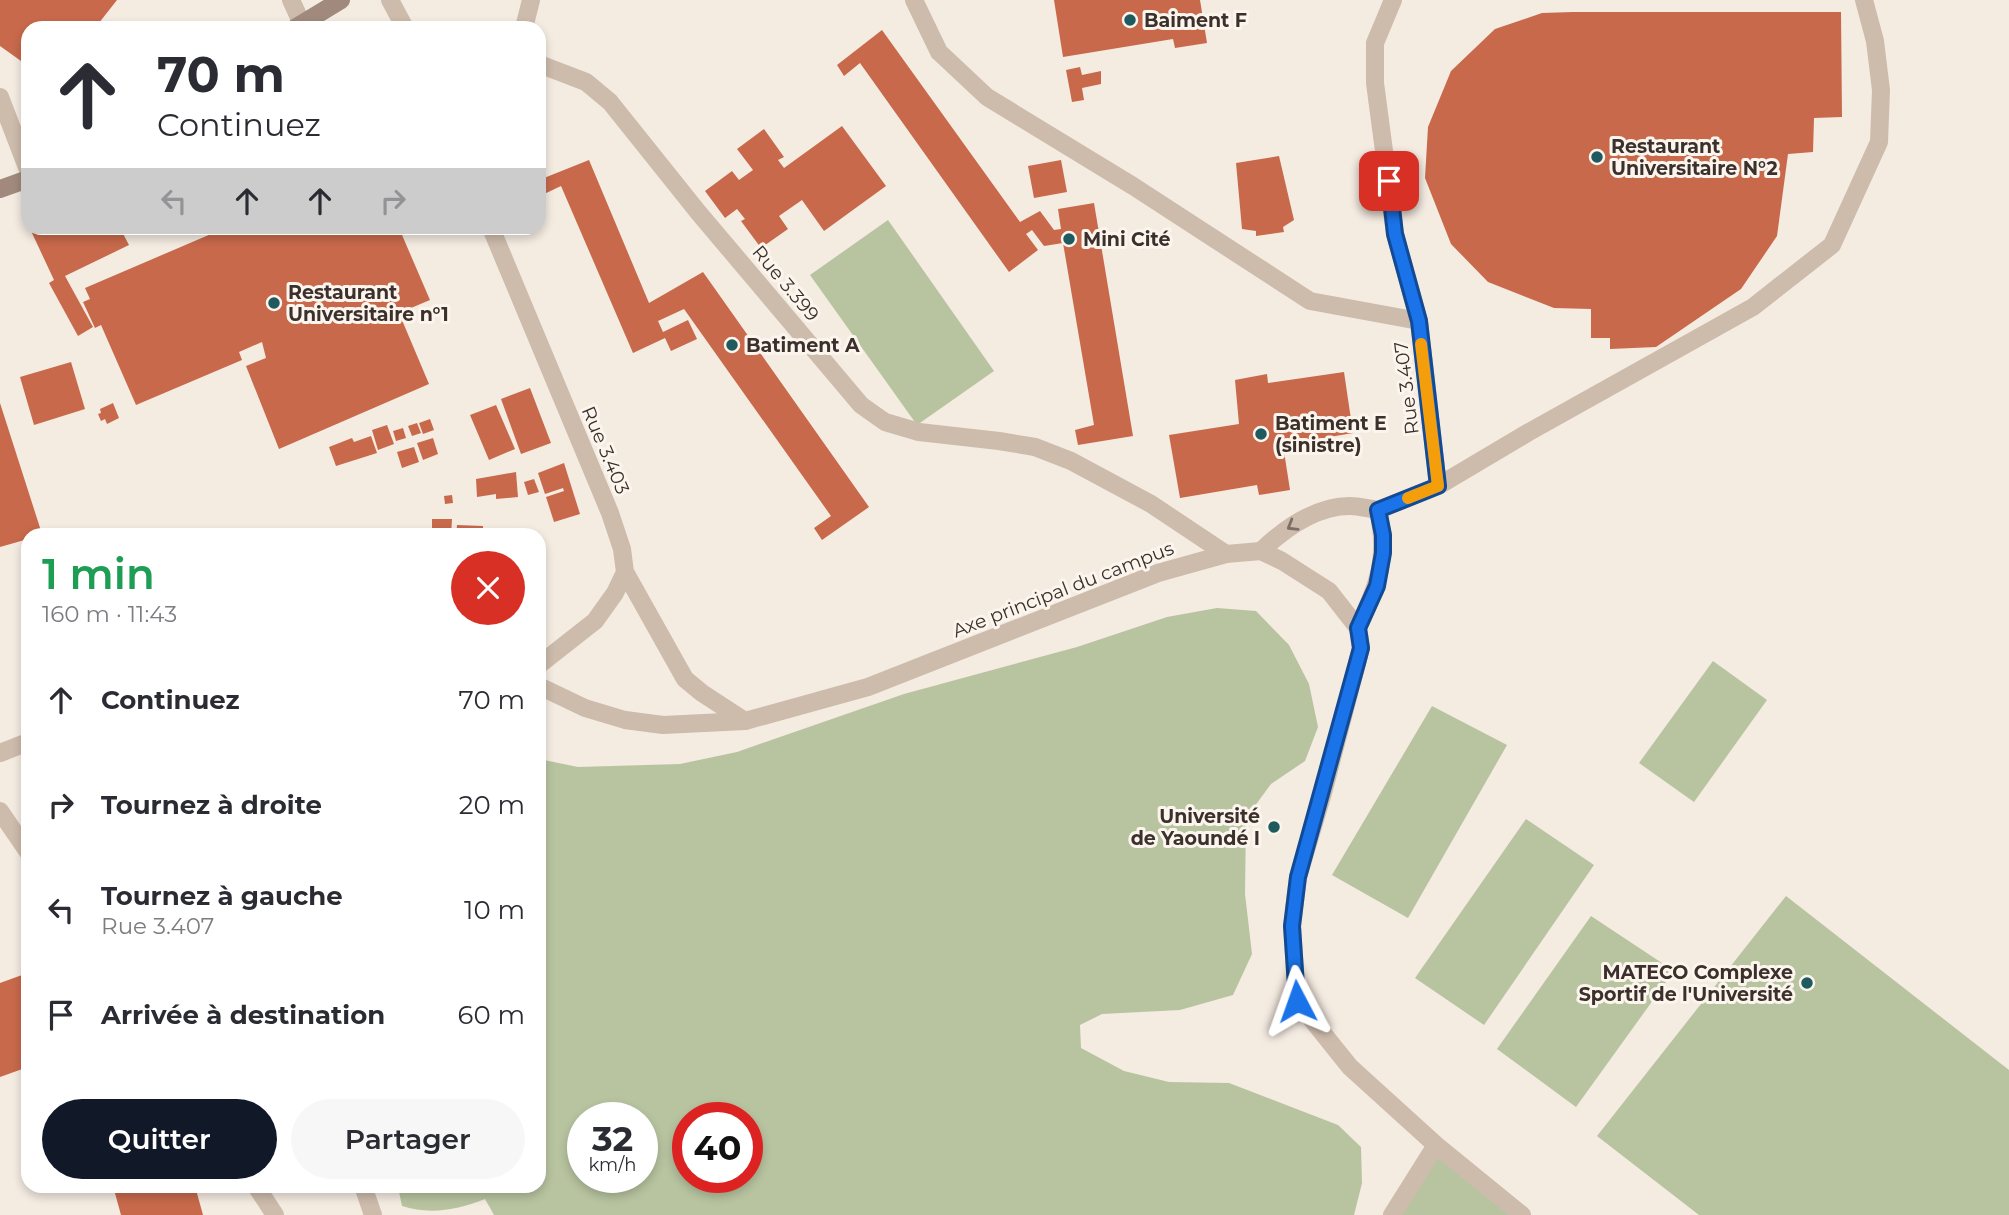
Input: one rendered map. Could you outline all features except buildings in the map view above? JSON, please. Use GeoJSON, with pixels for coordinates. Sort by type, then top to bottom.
{"type":"FeatureCollection","features":[{"type":"Feature","properties":{"kind":"main road"},"geometry":{"type":"LineString","coordinates":[[306,21],[341,0]]}},
{"type":"Feature","properties":{"kind":"main road"},"geometry":{"type":"LineString","coordinates":[[0,189],[21,182]]}},
{"type":"Feature","properties":{"kind":"street"},"geometry":{"type":"LineString","coordinates":[[291,0],[297,21]]}},
{"type":"Feature","properties":{"kind":"street"},"geometry":{"type":"LineString","coordinates":[[390,0],[401,21]]}},
{"type":"Feature","properties":{"kind":"street"},"geometry":{"type":"LineString","coordinates":[[526,21],[531,0]]}},
{"type":"Feature","properties":{"kind":"street"},"geometry":{"type":"LineString","coordinates":[[914,0],[939,52],[987,97],[1133,186],[1310,301],[1419,321]]}},
{"type":"Feature","properties":{"kind":"street","name":"Rue 3.407"},"geometry":{"type":"LineString","coordinates":[[1393,0],[1376,43],[1375,83],[1395,234],[1419,321],[1438,486]]}},
{"type":"Feature","properties":{"kind":"street"},"geometry":{"type":"LineString","coordinates":[[1522,1215],[1436,1145],[1350,1067],[1297,1001],[1292,926],[1298,877],[1361,648],[1358,628],[1329,592],[1282,561],[1261,551],[1279,534],[1299,521],[1327,509],[1350,506],[1378,510],[1438,486],[1753,307],[1832,245],[1879,142],[1881,90],[1875,41],[1864,0]]}},
{"type":"Feature","properties":{"kind":"street","name":"Rue 3.399"},"geometry":{"type":"LineString","coordinates":[[546,67],[586,82],[610,102],[698,212],[861,405],[885,422],[919,432],[1035,447],[1071,461],[1151,504],[1226,554]]}},
{"type":"Feature","properties":{"kind":"street"},"geometry":{"type":"LineString","coordinates":[[0,97],[21,152]]}},
{"type":"Feature","properties":{"kind":"street","name":"Rue 3.403"},"geometry":{"type":"LineString","coordinates":[[494,235],[610,513],[622,549],[625,572],[685,679],[746,721]]}},
{"type":"Feature","properties":{"kind":"street"},"geometry":{"type":"LineString","coordinates":[[1358,628],[1377,586],[1383,553],[1378,510]]}},
{"type":"Feature","properties":{"kind":"street","name":"Axe principal du campus"},"geometry":{"type":"LineString","coordinates":[[546,689],[585,708],[625,720],[663,725],[746,721],[868,687],[1158,572],[1226,554],[1261,551]]}},
{"type":"Feature","properties":{"kind":"street"},"geometry":{"type":"LineString","coordinates":[[546,660],[595,621],[615,593],[625,572]]}},
{"type":"Feature","properties":{"kind":"street"},"geometry":{"type":"LineString","coordinates":[[0,753],[21,745]]}},
{"type":"Feature","properties":{"kind":"street"},"geometry":{"type":"LineString","coordinates":[[0,811],[21,842]]}},
{"type":"Feature","properties":{"kind":"street"},"geometry":{"type":"LineString","coordinates":[[1392,1215],[1436,1145]]}},
{"type":"Feature","properties":{"kind":"street"},"geometry":{"type":"LineString","coordinates":[[261,1193],[275,1215]]}},
{"type":"Feature","properties":{"kind":"street"},"geometry":{"type":"LineString","coordinates":[[365,1193],[373,1215]]}},
{"type":"Feature","properties":{"kind":"green space"},"geometry":{"type":"Polygon","coordinates":[[[888,220],[994,371],[917,425],[810,275],[888,220]]]}},
{"type":"Feature","properties":{"kind":"green space"},"geometry":{"type":"Polygon","coordinates":[[[1217,608],[1256,611],[1289,645],[1309,684],[1318,727],[1305,761],[1271,784],[1246,818],[1245,894],[1252,954],[1233,995],[1180,1010],[1102,1014],[1080,1025],[1081,1048],[1124,1071],[1169,1082],[1229,1083],[1338,1125],[1361,1147],[1362,1183],[1354,1215],[494,1215],[485,1199],[444,1210],[402,1206],[399,1193],[546,1193],[546,760],[578,767],[680,764],[737,752],[904,694],[1077,647],[1167,617],[1217,608]]]}},
{"type":"Feature","properties":{"kind":"green space"},"geometry":{"type":"Polygon","coordinates":[[[1713,661],[1767,700],[1694,802],[1639,763],[1713,661]]]}},
{"type":"Feature","properties":{"kind":"green space"},"geometry":{"type":"Polygon","coordinates":[[[1432,706],[1507,745],[1408,918],[1332,875],[1432,706]]]}},
{"type":"Feature","properties":{"kind":"green space"},"geometry":{"type":"Polygon","coordinates":[[[1526,819],[1594,865],[1484,1025],[1415,978],[1526,819]]]}},
{"type":"Feature","properties":{"kind":"green space","name":"MATECO Complexe Sportif de l'Université"},"geometry":{"type":"Polygon","coordinates":[[[1786,896],[2009,1070],[2009,1215],[1699,1215],[1597,1136],[1786,896]]]}},
{"type":"Feature","properties":{"kind":"green space"},"geometry":{"type":"Polygon","coordinates":[[[1591,916],[1674,971],[1576,1107],[1497,1049],[1591,916]]]}},
{"type":"Feature","properties":{"kind":"green space"},"geometry":{"type":"Polygon","coordinates":[[[1436,1145],[1522,1215],[1392,1215],[1436,1145]]]}},
{"type":"Feature","properties":{"kind":"slow traffic"},"geometry":{"type":"LineString","coordinates":[[1408,498],[1438,486],[1421,344]]}},
{"type":"Feature","properties":{"kind":"place","name":"Baiment F"},"geometry":{"type":"Point","coordinates":[1130,20]}},
{"type":"Feature","properties":{"kind":"place","name":"Restaurant Universitaire N°2"},"geometry":{"type":"Point","coordinates":[1597,157]}},
{"type":"Feature","properties":{"kind":"place","name":"Mini Cité"},"geometry":{"type":"Point","coordinates":[1069,239]}},
{"type":"Feature","properties":{"kind":"place","name":"Restaurant Universitaire n°1"},"geometry":{"type":"Point","coordinates":[274,303]}},
{"type":"Feature","properties":{"kind":"place","name":"Batiment A"},"geometry":{"type":"Point","coordinates":[732,345]}},
{"type":"Feature","properties":{"kind":"place","name":"Batiment E (sinistre)"},"geometry":{"type":"Point","coordinates":[1261,434]}},
{"type":"Feature","properties":{"kind":"place","name":"Université de Yaoundé I"},"geometry":{"type":"Point","coordinates":[1274,827]}},
{"type":"Feature","properties":{"kind":"place","name":"MATECO Complexe Sportif de l'Université"},"geometry":{"type":"Point","coordinates":[1807,983]}},
{"type":"Feature","properties":{"kind":"route"},"geometry":{"type":"LineString","coordinates":[[1297,1001],[1292,926],[1298,877],[1361,648],[1358,628],[1377,586],[1383,553],[1378,510],[1438,486],[1419,321],[1395,234],[1389,181]]}}]}
